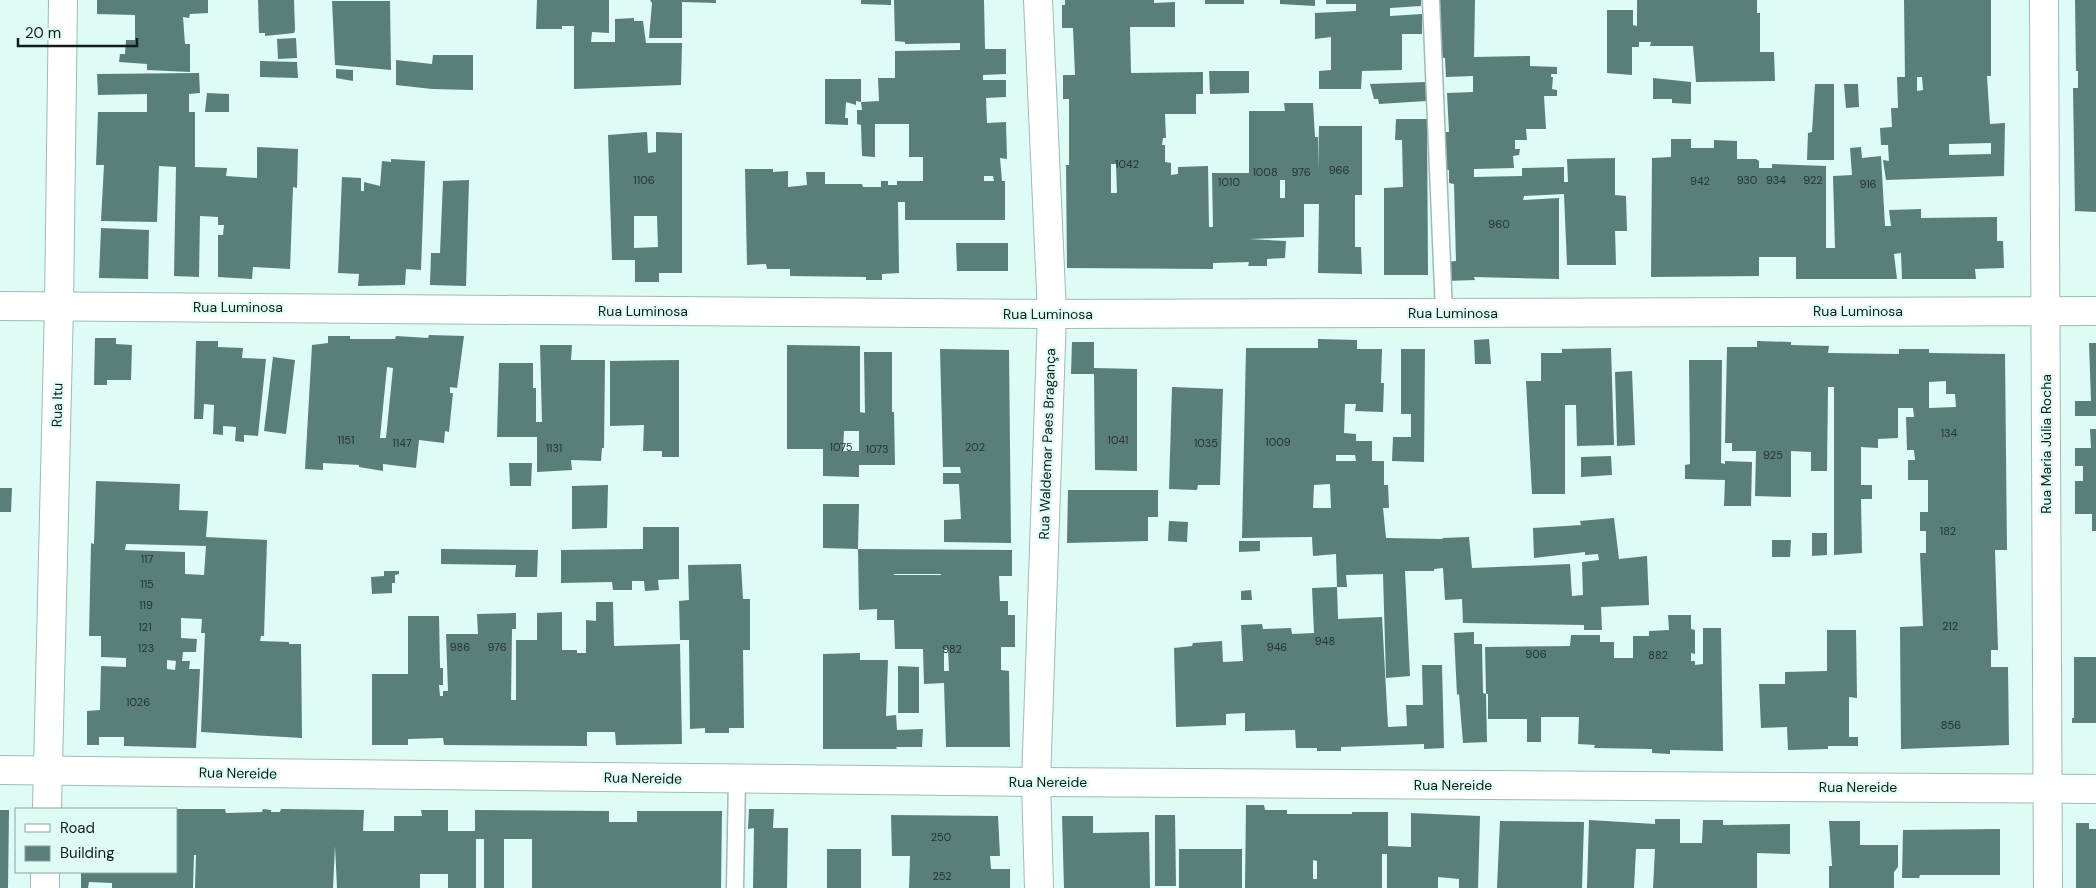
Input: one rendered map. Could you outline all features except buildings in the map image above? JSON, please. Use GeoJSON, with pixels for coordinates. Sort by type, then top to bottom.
{"type":"FeatureCollection","features":[{"type":"Feature","properties":{"kind":"street","name":"Rua Itu"},"geometry":{"type":"LineString","coordinates":[[47,808],[59,306],[63,0]]}},
{"type":"Feature","properties":{"kind":"street","name":"Rua Waldemar Paes Bragança"},"geometry":{"type":"LineString","coordinates":[[1038,0],[1052,314],[1036,782],[1039,888]]}},
{"type":"Feature","properties":{"kind":"street","name":"Rua Maria Júlia Rocha"},"geometry":{"type":"LineString","coordinates":[[2044,0],[2048,888]]}},
{"type":"Feature","properties":{"kind":"street","name":"Rua Luminosa"},"geometry":{"type":"LineString","coordinates":[[0,306],[1052,314],[2096,311]]}},
{"type":"Feature","properties":{"kind":"street","name":"Rua Nereide"},"geometry":{"type":"LineString","coordinates":[[0,770],[1036,782],[2096,789]]}},
{"type":"Feature","properties":{"kind":"street"},"geometry":{"type":"LineString","coordinates":[[45,873],[45,888]]}},
{"type":"Feature","properties":{"kind":"lane"},"geometry":{"type":"LineString","coordinates":[[1431,0],[1444,313]]}},
{"type":"Feature","properties":{"kind":"lane"},"geometry":{"type":"LineString","coordinates":[[735,888],[737,779]]}}]}
